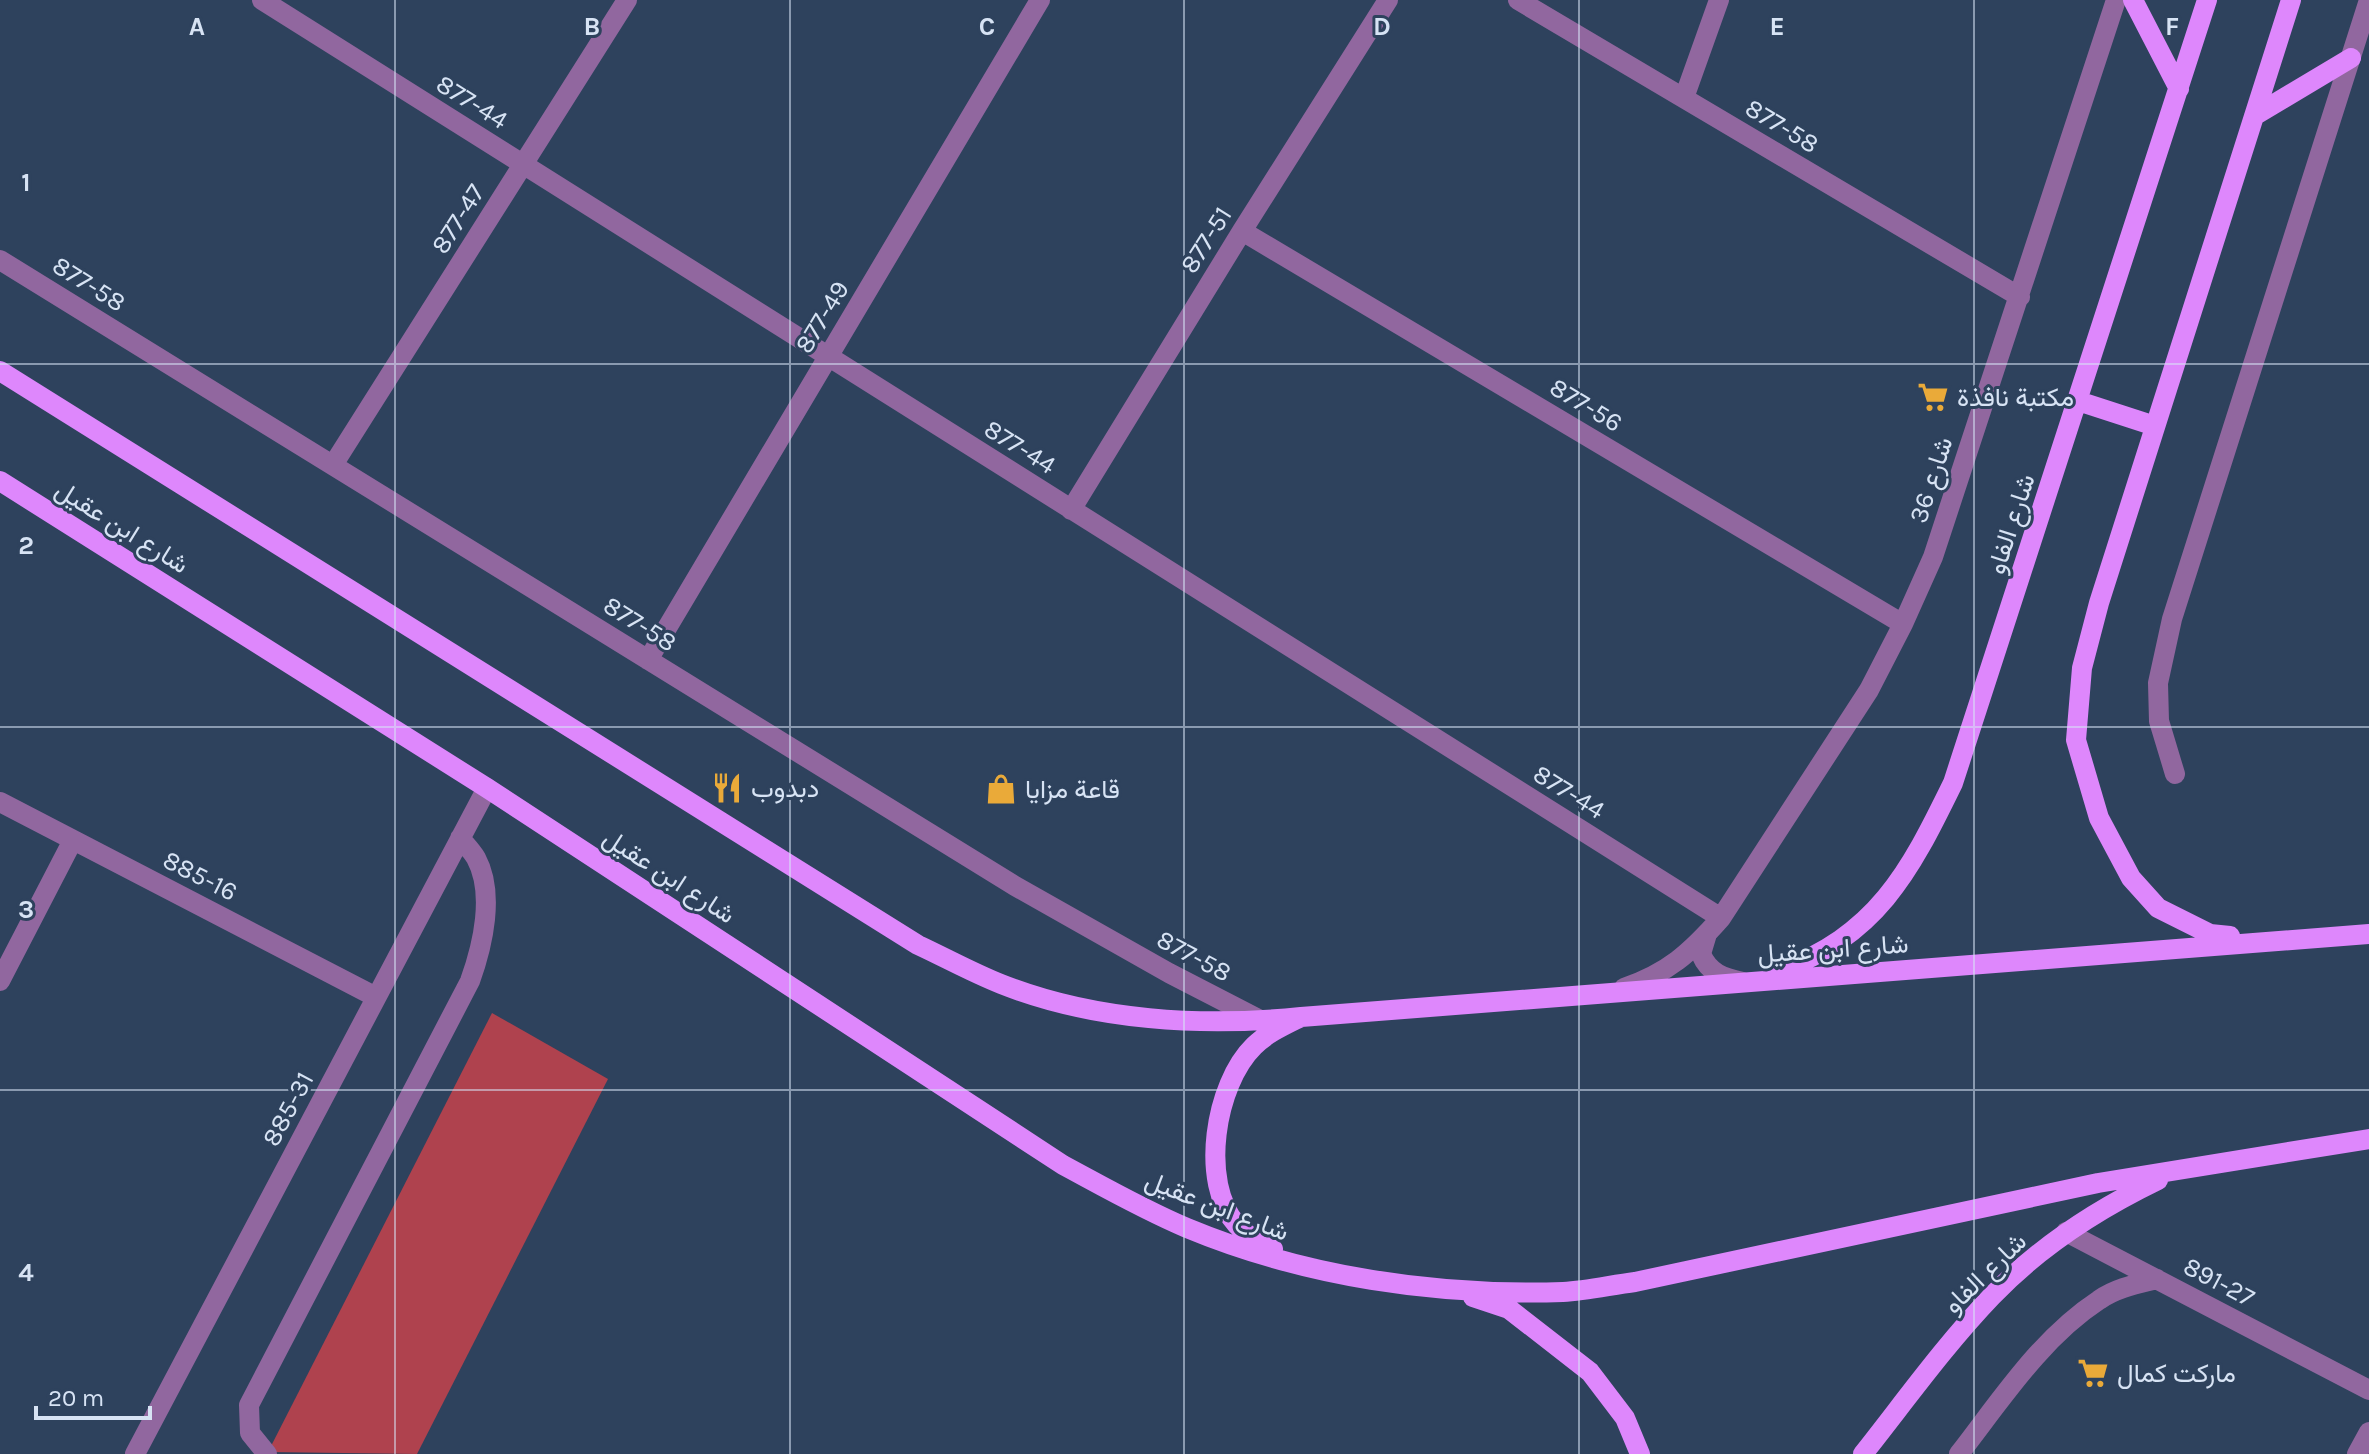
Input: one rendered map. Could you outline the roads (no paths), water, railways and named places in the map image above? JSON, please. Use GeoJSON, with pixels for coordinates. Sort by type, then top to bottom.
{"type":"FeatureCollection","features":[{"type":"Feature","properties":{"kind":"main road"},"geometry":{"type":"LineString","coordinates":[[2133,0],[2179,89]]}},
{"type":"Feature","properties":{"kind":"main road","name":"شارع الفاو"},"geometry":{"type":"LineString","coordinates":[[1747,982],[1808,961],[1849,934],[1881,905],[1916,857],[1953,783],[2207,0]]}},
{"type":"Feature","properties":{"kind":"main road"},"geometry":{"type":"LineString","coordinates":[[2286,941],[2210,934],[2158,908],[2131,878],[2099,818],[2076,740],[2082,668],[2099,603],[2291,0]]}},
{"type":"Feature","properties":{"kind":"main road"},"geometry":{"type":"LineString","coordinates":[[2254,116],[2351,58]]}},
{"type":"Feature","properties":{"kind":"main road","name":"شارع ابن عقيل"},"geometry":{"type":"LineString","coordinates":[[0,371],[918,945],[1002,984],[1091,1010],[1183,1022],[1260,1020],[2369,934]]}},
{"type":"Feature","properties":{"kind":"main road"},"geometry":{"type":"LineString","coordinates":[[2078,401],[2155,426]]}},
{"type":"Feature","properties":{"kind":"main road","name":"شارع ابن عقيل"},"geometry":{"type":"LineString","coordinates":[[0,481],[487,788],[1063,1165],[1128,1201],[1189,1229],[1256,1252],[1329,1272],[1407,1285],[1566,1292],[1635,1282],[2098,1183],[2369,1139]]}},
{"type":"Feature","properties":{"kind":"main road","name":"شارع ابن عقيل"},"geometry":{"type":"LineString","coordinates":[[1301,1017],[1274,1030],[1252,1047],[1235,1073],[1222,1102],[1216,1133],[1216,1165],[1222,1196],[1236,1224],[1261,1244],[1329,1272]]}},
{"type":"Feature","properties":{"kind":"main road","name":"شارع الفاو"},"geometry":{"type":"LineString","coordinates":[[1863,1454],[1993,1294],[2066,1232],[2131,1193],[2178,1170]]}},
{"type":"Feature","properties":{"kind":"main road"},"geometry":{"type":"LineString","coordinates":[[1450,1289],[1509,1309],[1590,1372],[1625,1418],[1640,1454]]}},
{"type":"Feature","properties":{"kind":"street","name":"877-44"},"geometry":{"type":"LineString","coordinates":[[262,0],[293,10],[523,164],[1721,918]]}},
{"type":"Feature","properties":{"kind":"street","name":"877-47"},"geometry":{"type":"LineString","coordinates":[[333,465],[627,0]]}},
{"type":"Feature","properties":{"kind":"street","name":"877-49"},"geometry":{"type":"LineString","coordinates":[[648,660],[1040,0]]}},
{"type":"Feature","properties":{"kind":"street","name":"877-51"},"geometry":{"type":"LineString","coordinates":[[1071,510],[1388,0]]}},
{"type":"Feature","properties":{"kind":"street","name":"877-58"},"geometry":{"type":"LineString","coordinates":[[1518,0],[2020,297]]}},
{"type":"Feature","properties":{"kind":"street"},"geometry":{"type":"LineString","coordinates":[[1684,98],[1719,0]]}},
{"type":"Feature","properties":{"kind":"street","name":"شارع 36"},"geometry":{"type":"LineString","coordinates":[[1614,991],[1650,979],[1678,962],[1721,918],[1869,690],[1903,624],[1933,557],[2116,0]]}},
{"type":"Feature","properties":{"kind":"street"},"geometry":{"type":"LineString","coordinates":[[2175,774],[2159,721],[2158,683],[2172,619],[2369,0]]}},
{"type":"Feature","properties":{"kind":"street","name":"877-56"},"geometry":{"type":"LineString","coordinates":[[1242,231],[1903,624]]}},
{"type":"Feature","properties":{"kind":"street","name":"877-58"},"geometry":{"type":"LineString","coordinates":[[0,260],[1042,902],[1260,1020]]}},
{"type":"Feature","properties":{"kind":"street","name":"885-31"},"geometry":{"type":"LineString","coordinates":[[135,1454],[487,788]]}},
{"type":"Feature","properties":{"kind":"street","name":"885-16"},"geometry":{"type":"LineString","coordinates":[[0,802],[376,997]]}},
{"type":"Feature","properties":{"kind":"street"},"geometry":{"type":"LineString","coordinates":[[267,1454],[250,1433],[249,1405],[470,981],[479,957],[485,889],[476,859],[460,838]]}},
{"type":"Feature","properties":{"kind":"street"},"geometry":{"type":"LineString","coordinates":[[0,981],[73,840]]}},
{"type":"Feature","properties":{"kind":"street"},"geometry":{"type":"LineString","coordinates":[[1707,934],[1701,954],[1705,964],[1723,978],[1747,982]]}},
{"type":"Feature","properties":{"kind":"street"},"geometry":{"type":"LineString","coordinates":[[2066,1232],[2157,1279]]}},
{"type":"Feature","properties":{"kind":"street","name":"891-27"},"geometry":{"type":"LineString","coordinates":[[1959,1454],[2025,1368],[2065,1328],[2100,1298],[2157,1279],[2369,1390]]}},
{"type":"Feature","properties":{"kind":"street"},"geometry":{"type":"LineString","coordinates":[[2357,1454],[2369,1432]]}},
{"type":"Feature","properties":{"kind":"place","name":"مكتبة نافذة"},"geometry":{"type":"Point","coordinates":[1933,397]}},
{"type":"Feature","properties":{"kind":"place","name":"دبدوب"},"geometry":{"type":"Point","coordinates":[727,788]}},
{"type":"Feature","properties":{"kind":"place","name":"قاعة مزايا"},"geometry":{"type":"Point","coordinates":[1001,789]}},
{"type":"Feature","properties":{"kind":"place","name":"ماركت كمال"},"geometry":{"type":"Point","coordinates":[2093,1373]}}]}
